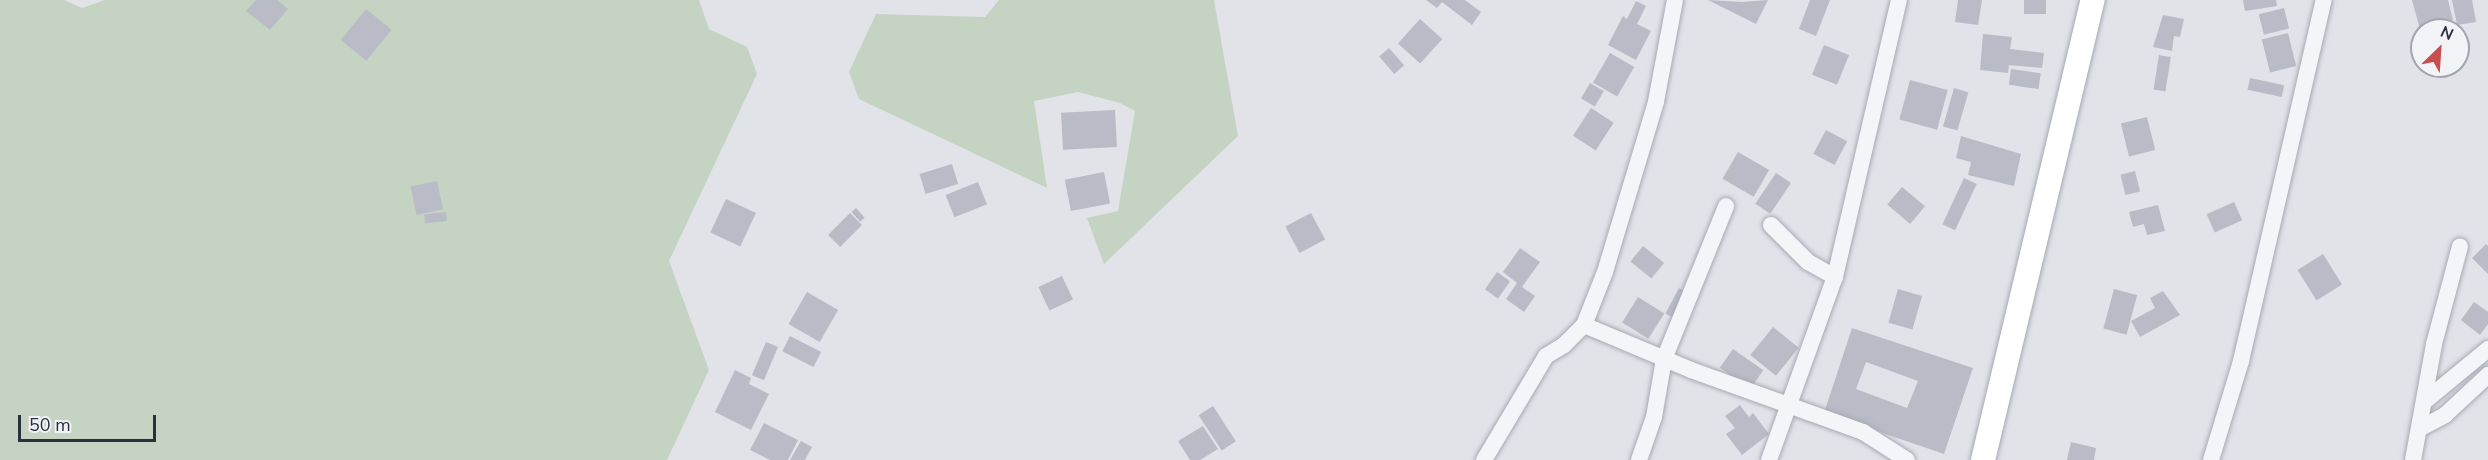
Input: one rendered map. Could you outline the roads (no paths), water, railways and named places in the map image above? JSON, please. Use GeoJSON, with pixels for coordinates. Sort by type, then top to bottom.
{"type":"FeatureCollection","features":[{"type":"Feature","properties":{"kind":"main road"},"geometry":{"type":"LineString","coordinates":[[1983,460],[2093,0]]}},
{"type":"Feature","properties":{"kind":"street"},"geometry":{"type":"LineString","coordinates":[[1484,460],[1546,356],[1564,345],[1584,325],[1598,293],[1656,102],[1675,0]]}},
{"type":"Feature","properties":{"kind":"street"},"geometry":{"type":"LineString","coordinates":[[1769,460],[1792,404],[1835,277],[1899,0]]}},
{"type":"Feature","properties":{"kind":"street"},"geometry":{"type":"LineString","coordinates":[[2211,460],[2241,361],[2324,0]]}},
{"type":"Feature","properties":{"kind":"street"},"geometry":{"type":"LineString","coordinates":[[1639,460],[1654,417],[1664,359],[1726,206]]}},
{"type":"Feature","properties":{"kind":"street"},"geometry":{"type":"LineString","coordinates":[[1771,225],[1808,262],[1835,277]]}},
{"type":"Feature","properties":{"kind":"street"},"geometry":{"type":"LineString","coordinates":[[2413,460],[2434,344],[2460,246]]}},
{"type":"Feature","properties":{"kind":"street"},"geometry":{"type":"LineString","coordinates":[[1584,325],[1762,397],[1792,404],[1863,432],[1907,460]]}},
{"type":"Feature","properties":{"kind":"street"},"geometry":{"type":"LineString","coordinates":[[2425,401],[2488,350]]}},
{"type":"Feature","properties":{"kind":"street"},"geometry":{"type":"LineString","coordinates":[[2419,429],[2445,415],[2488,375]]}}]}
